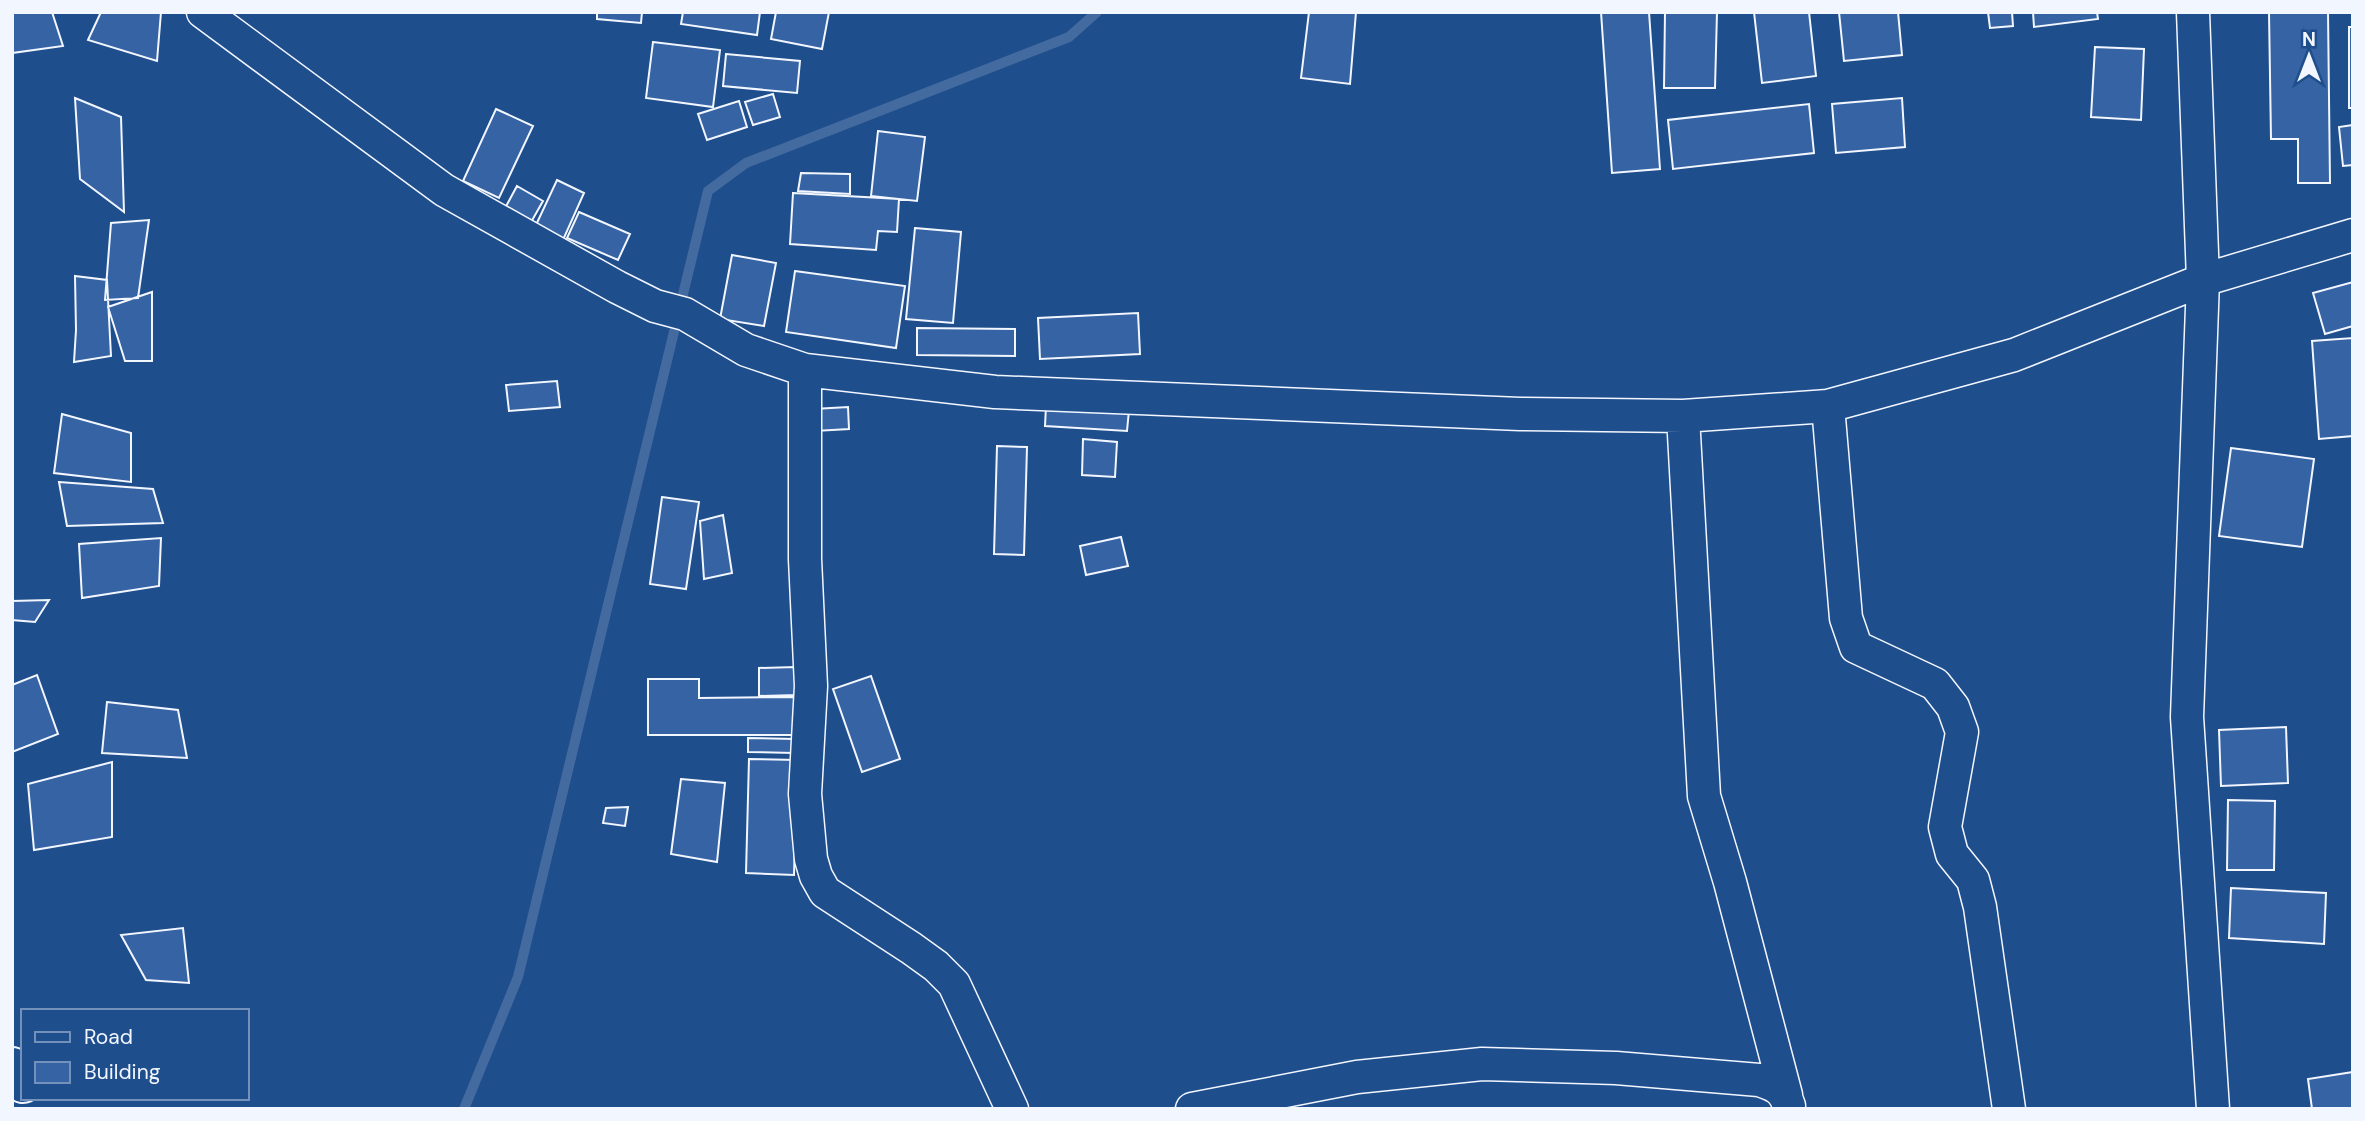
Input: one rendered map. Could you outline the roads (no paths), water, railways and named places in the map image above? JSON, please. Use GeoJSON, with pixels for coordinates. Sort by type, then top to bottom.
{"type":"FeatureCollection","features":[{"type":"Feature","properties":{"kind":"street"},"geometry":{"type":"LineString","coordinates":[[204,12],[444,190],[617,287],[670,310],[746,350],[805,370],[995,392],[1520,414],[1683,416],[1828,406],[2014,355],[2203,280],[2353,234]]}},
{"type":"Feature","properties":{"kind":"street"},"geometry":{"type":"LineString","coordinates":[[2193,12],[2203,280],[2187,717],[2213,1109]]}},
{"type":"Feature","properties":{"kind":"street"},"geometry":{"type":"LineString","coordinates":[[805,370],[805,545],[811,685],[805,794],[811,859],[825,892],[936,966],[954,985],[1012,1109]]}},
{"type":"Feature","properties":{"kind":"street"},"geometry":{"type":"LineString","coordinates":[[1828,406],[1846,618],[1856,647],[1935,684],[1954,707],[1962,732],[1945,827],[1952,854],[1973,880],[1980,906],[2009,1109]]}},
{"type":"Feature","properties":{"kind":"street"},"geometry":{"type":"LineString","coordinates":[[1683,416],[1704,796],[1730,882],[1788,1102]]}},
{"type":"Feature","properties":{"kind":"street"},"geometry":{"type":"LineString","coordinates":[[1192,1109],[1357,1077],[1482,1064],[1616,1068],[1759,1080],[1776,1085],[1788,1102]]}},
{"type":"Feature","properties":{"kind":"waterway"},"geometry":{"type":"LineString","coordinates":[[464,1109],[518,977],[708,191],[746,163],[1069,37],[1097,12]]}}]}
